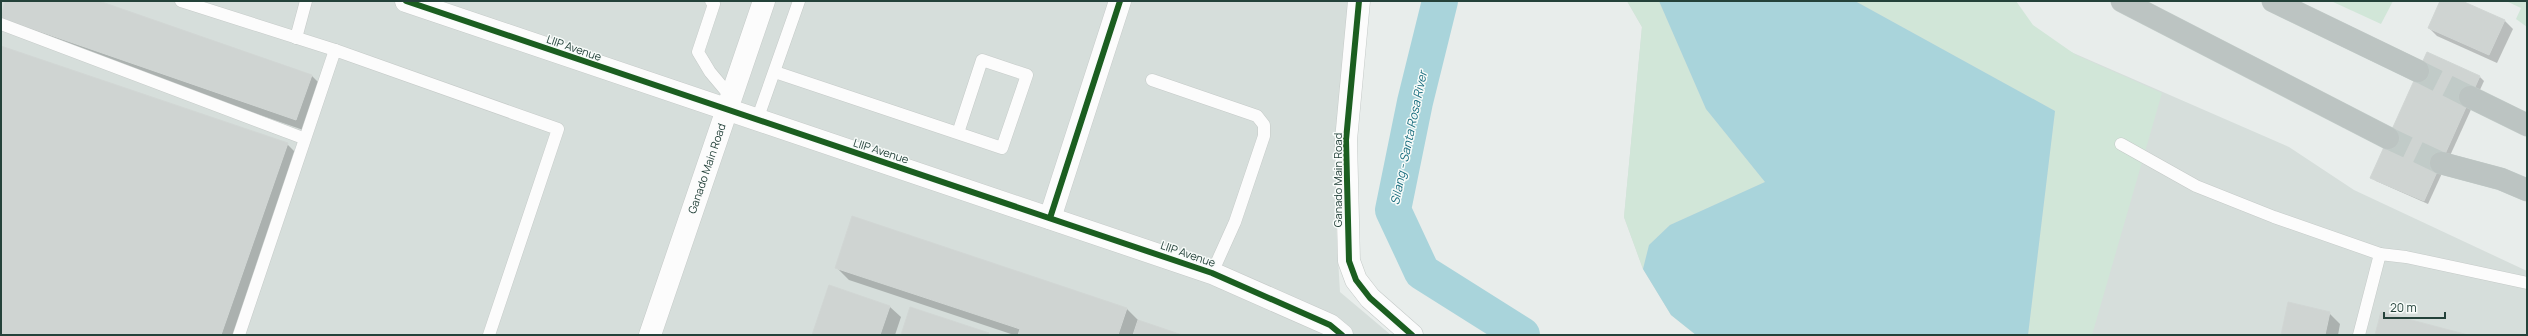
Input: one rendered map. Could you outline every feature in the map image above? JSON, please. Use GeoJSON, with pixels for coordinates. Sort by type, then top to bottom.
{"type":"FeatureCollection","features":[{"type":"Feature","properties":{"kind":"highway"},"geometry":{"type":"LineString","coordinates":[[2122,1],[2388,138]]}},
{"type":"Feature","properties":{"kind":"highway"},"geometry":{"type":"LineString","coordinates":[[2272,1],[2418,71]]}},
{"type":"Feature","properties":{"kind":"highway"},"geometry":{"type":"LineString","coordinates":[[2470,97],[2527,125]]}},
{"type":"Feature","properties":{"kind":"highway"},"geometry":{"type":"LineString","coordinates":[[2441,163],[2501,180],[2527,190]]}},
{"type":"Feature","properties":{"kind":"street","name":"LIIP Avenue"},"geometry":{"type":"LineString","coordinates":[[406,1],[729,103],[757,120],[1212,273],[1330,325],[1342,335]]}},
{"type":"Feature","properties":{"kind":"street","name":"Ganado Main Road"},"geometry":{"type":"LineString","coordinates":[[650,335],[764,1]]}},
{"type":"Feature","properties":{"kind":"street"},"geometry":{"type":"LineString","coordinates":[[1050,218],[1120,1]]}},
{"type":"Feature","properties":{"kind":"street","name":"Ganado Main Road"},"geometry":{"type":"LineString","coordinates":[[1358,1],[1346,140],[1349,261],[1356,280],[1370,298],[1412,335]]}},
{"type":"Feature","properties":{"kind":"lane"},"geometry":{"type":"LineString","coordinates":[[181,1],[335,50],[558,129],[489,335]]}},
{"type":"Feature","properties":{"kind":"lane"},"geometry":{"type":"LineString","coordinates":[[296,38],[306,1]]}},
{"type":"Feature","properties":{"kind":"lane"},"geometry":{"type":"LineString","coordinates":[[711,1],[714,4],[698,52],[729,103]]}},
{"type":"Feature","properties":{"kind":"lane"},"geometry":{"type":"LineString","coordinates":[[757,120],[799,1]]}},
{"type":"Feature","properties":{"kind":"lane"},"geometry":{"type":"LineString","coordinates":[[1,24],[303,138]]}},
{"type":"Feature","properties":{"kind":"lane"},"geometry":{"type":"LineString","coordinates":[[239,335],[303,138],[335,50]]}},
{"type":"Feature","properties":{"kind":"lane"},"geometry":{"type":"LineString","coordinates":[[775,72],[1002,148],[1026,75],[982,60],[958,133]]}},
{"type":"Feature","properties":{"kind":"lane"},"geometry":{"type":"LineString","coordinates":[[1152,80],[1257,116],[1264,125],[1264,136],[1235,222],[1212,273]]}},
{"type":"Feature","properties":{"kind":"lane"},"geometry":{"type":"LineString","coordinates":[[2121,144],[2196,186],[2274,217],[2380,254],[2406,257],[2527,283]]}},
{"type":"Feature","properties":{"kind":"lane"},"geometry":{"type":"LineString","coordinates":[[2359,335],[2380,254]]}},
{"type":"Feature","properties":{"kind":"shaded area"},"geometry":{"type":"Polygon","coordinates":[[[1,1],[1349,1],[1335,207],[1340,292],[1391,335],[1,335],[1,1]]]}},
{"type":"Feature","properties":{"kind":"shaded area"},"geometry":{"type":"Polygon","coordinates":[[[1627,1],[1954,1],[2289,147],[2354,190],[2527,271],[2527,335],[1696,335],[1671,315],[1643,269],[1624,217],[1642,27],[1627,1]]]}},
{"type":"Feature","properties":{"kind":"green space"},"geometry":{"type":"Polygon","coordinates":[[[1627,1],[1659,1],[1706,109],[1765,182],[1670,225],[1649,245],[1643,269],[1624,217],[1642,27],[1627,1]]]}},
{"type":"Feature","properties":{"kind":"green space"},"geometry":{"type":"Polygon","coordinates":[[[1855,1],[2016,1],[2033,25],[2076,55],[2162,93],[2092,335],[2028,335],[2055,111],[1855,1]]]}},
{"type":"Feature","properties":{"kind":"green space"},"geometry":{"type":"Polygon","coordinates":[[[2331,1],[2393,1],[2381,24],[2331,1]]]}},
{"type":"Feature","properties":{"kind":"green space"},"geometry":{"type":"Polygon","coordinates":[[[2506,1],[2527,1],[2527,27],[2516,19],[2521,8],[2506,1]]]}},
{"type":"Feature","properties":{"kind":"water"},"geometry":{"type":"Polygon","coordinates":[[[1659,1],[1855,1],[2055,111],[2028,335],[1696,335],[1671,315],[1643,269],[1649,245],[1670,225],[1765,182],[1706,109],[1659,1]]]}},
{"type":"Feature","properties":{"kind":"building"},"geometry":{"type":"Polygon","coordinates":[[[5,1],[99,1],[312,75],[296,120],[1,18],[5,1]]]}},
{"type":"Feature","properties":{"kind":"building"},"geometry":{"type":"Polygon","coordinates":[[[2440,1],[2462,1],[2505,20],[2489,55],[2428,28],[2440,1]]]}},
{"type":"Feature","properties":{"kind":"building"},"geometry":{"type":"Polygon","coordinates":[[[1,46],[288,143],[221,335],[1,335],[1,46]]]}},
{"type":"Feature","properties":{"kind":"building"},"geometry":{"type":"Polygon","coordinates":[[[2427,52],[2480,76],[2424,201],[2370,178],[2427,52]]]}},
{"type":"Feature","properties":{"kind":"building"},"geometry":{"type":"Polygon","coordinates":[[[852,216],[1127,308],[1118,335],[1018,335],[1020,329],[835,268],[852,216]]]}},
{"type":"Feature","properties":{"kind":"building"},"geometry":{"type":"Polygon","coordinates":[[[829,285],[890,306],[880,335],[812,335],[829,285]]]}},
{"type":"Feature","properties":{"kind":"building"},"geometry":{"type":"Polygon","coordinates":[[[2288,302],[2330,312],[2325,335],[2281,335],[2288,302]]]}},
{"type":"Feature","properties":{"kind":"building"},"geometry":{"type":"Polygon","coordinates":[[[910,307],[989,333],[988,335],[901,335],[910,307]]]}},
{"type":"Feature","properties":{"kind":"building"},"geometry":{"type":"Polygon","coordinates":[[[2381,312],[2468,335],[2375,335],[2381,312]]]}},
{"type":"Feature","properties":{"kind":"building"},"geometry":{"type":"Polygon","coordinates":[[[1138,320],[1182,335],[1133,335],[1138,320]]]}},
{"type":"Feature","properties":{"kind":"waterway","name":"Silang - Santa Rosa River"},"geometry":{"type":"LineString","coordinates":[[1440,1],[1415,102],[1393,210],[1422,272],[1522,335]]}},
{"type":"Feature","properties":{"kind":"tunnel"},"geometry":{"type":"LineString","coordinates":[[2418,71],[2470,97]]}},
{"type":"Feature","properties":{"kind":"tunnel"},"geometry":{"type":"LineString","coordinates":[[2388,138],[2441,163]]}},
{"type":"Feature","properties":{"kind":"cycle path"},"geometry":{"type":"LineString","coordinates":[[406,1],[1212,273],[1330,325],[1342,335]]}},
{"type":"Feature","properties":{"kind":"cycle path"},"geometry":{"type":"LineString","coordinates":[[1050,218],[1120,1]]}},
{"type":"Feature","properties":{"kind":"cycle path"},"geometry":{"type":"LineString","coordinates":[[1359,1],[1346,140],[1349,261],[1356,280],[1370,298],[1412,335]]}}]}
